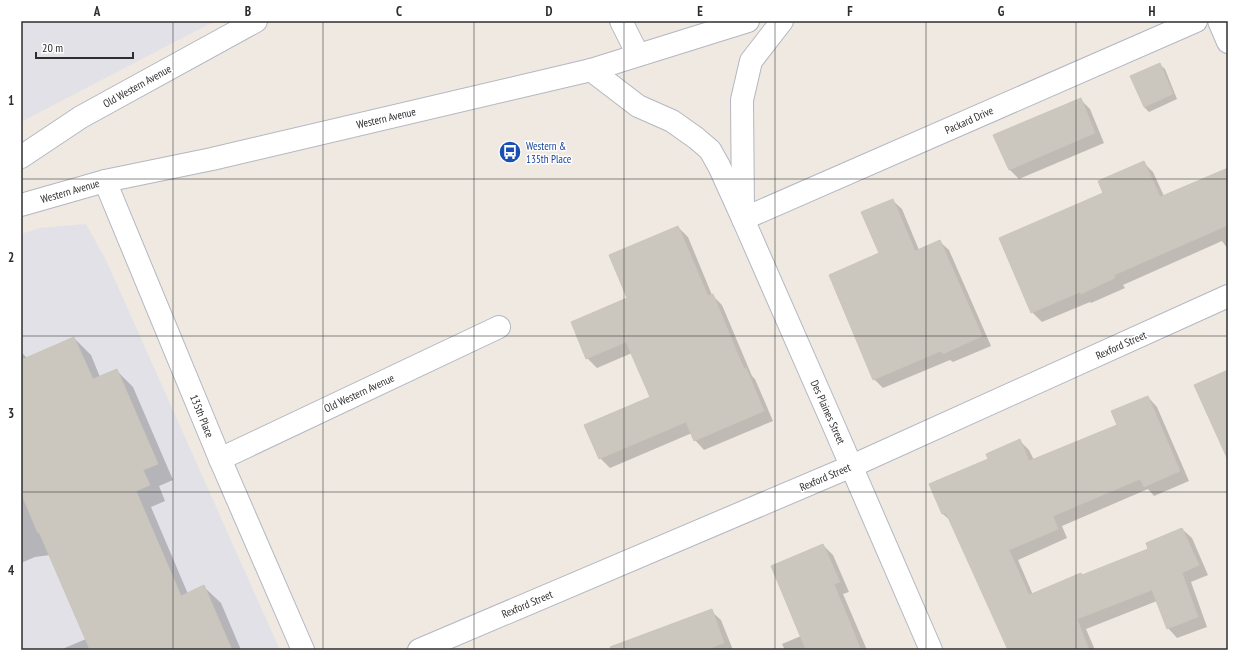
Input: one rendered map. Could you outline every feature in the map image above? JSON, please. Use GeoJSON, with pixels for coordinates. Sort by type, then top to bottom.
{"type":"FeatureCollection","features":[{"type":"Feature","properties":{"kind":"street","name":"Old Western Avenue"},"geometry":{"type":"LineString","coordinates":[[21,157],[81,117],[256,21]]}},
{"type":"Feature","properties":{"kind":"street"},"geometry":{"type":"LineString","coordinates":[[621,21],[638,54]]}},
{"type":"Feature","properties":{"kind":"street","name":"Western Avenue"},"geometry":{"type":"LineString","coordinates":[[21,205],[105,181],[212,159],[591,70],[638,54],[748,21]]}},
{"type":"Feature","properties":{"kind":"street"},"geometry":{"type":"LineString","coordinates":[[743,219],[742,100],[751,61],[782,21]]}},
{"type":"Feature","properties":{"kind":"street","name":"Packard Drive"},"geometry":{"type":"LineString","coordinates":[[743,219],[1196,21]]}},
{"type":"Feature","properties":{"kind":"street"},"geometry":{"type":"LineString","coordinates":[[1219,21],[1228,42]]}},
{"type":"Feature","properties":{"kind":"street","name":"Des Plaines Street"},"geometry":{"type":"LineString","coordinates":[[591,70],[638,106],[672,121],[710,150],[719,166],[743,219],[931,650]]}},
{"type":"Feature","properties":{"kind":"street","name":"135th Place"},"geometry":{"type":"LineString","coordinates":[[105,181],[220,459],[303,650]]}},
{"type":"Feature","properties":{"kind":"street","name":"Rexford Street"},"geometry":{"type":"LineString","coordinates":[[419,650],[852,466],[1228,296]]}},
{"type":"Feature","properties":{"kind":"street","name":"Old Western Avenue"},"geometry":{"type":"LineString","coordinates":[[220,459],[499,327]]}},
{"type":"Feature","properties":{"kind":"shaded area"},"geometry":{"type":"Polygon","coordinates":[[[21,21],[215,21],[21,122],[21,21]]]}},
{"type":"Feature","properties":{"kind":"shaded area"},"geometry":{"type":"Polygon","coordinates":[[[86,224],[106,260],[280,650],[21,650],[21,234],[40,228],[86,224]]]}},
{"type":"Feature","properties":{"kind":"building"},"geometry":{"type":"Polygon","coordinates":[[[1160,63],[1173,94],[1144,107],[1130,76],[1160,63]]]}},
{"type":"Feature","properties":{"kind":"building"},"geometry":{"type":"Polygon","coordinates":[[[1081,98],[1095,133],[1009,170],[993,135],[1081,98]]]}},
{"type":"Feature","properties":{"kind":"building"},"geometry":{"type":"Polygon","coordinates":[[[1144,161],[1160,197],[1228,168],[1228,225],[1114,275],[1115,278],[1081,294],[1080,292],[1031,313],[999,238],[1103,193],[1098,181],[1144,161]]]}},
{"type":"Feature","properties":{"kind":"building"},"geometry":{"type":"Polygon","coordinates":[[[893,199],[915,251],[940,240],[982,336],[943,354],[941,351],[873,380],[829,275],[879,253],[861,212],[893,199]]]}},
{"type":"Feature","properties":{"kind":"building"},"geometry":{"type":"Polygon","coordinates":[[[678,226],[708,296],[713,294],[744,369],[746,368],[764,411],[694,441],[686,422],[599,459],[584,425],[650,397],[626,342],[586,359],[571,322],[627,298],[609,255],[678,226]]]}},
{"type":"Feature","properties":{"kind":"building"},"geometry":{"type":"Polygon","coordinates":[[[74,337],[93,379],[117,369],[158,464],[143,470],[150,485],[136,491],[181,596],[204,585],[232,650],[90,650],[21,493],[21,360],[74,337]]]}},
{"type":"Feature","properties":{"kind":"building"},"geometry":{"type":"Polygon","coordinates":[[[1228,370],[1228,460],[1194,385],[1228,370]]]}},
{"type":"Feature","properties":{"kind":"building"},"geometry":{"type":"Polygon","coordinates":[[[1148,396],[1180,471],[1144,487],[1140,479],[1053,516],[1058,529],[1009,550],[1029,595],[1081,573],[1082,575],[1148,549],[1146,543],[1182,528],[1199,565],[1182,573],[1198,617],[1167,629],[1152,590],[1077,619],[1089,650],[1008,650],[946,513],[942,514],[929,484],[988,459],[986,454],[1020,439],[1029,461],[1117,425],[1111,411],[1148,396]]]}},
{"type":"Feature","properties":{"kind":"building"},"geometry":{"type":"Polygon","coordinates":[[[823,544],[840,582],[834,584],[861,650],[806,650],[771,566],[823,544]]]}},
{"type":"Feature","properties":{"kind":"building"},"geometry":{"type":"Polygon","coordinates":[[[712,609],[724,643],[705,650],[611,650],[610,647],[712,609]]]}},
{"type":"Feature","properties":{"kind":"place","name":"Western & 135th Place"},"geometry":{"type":"Point","coordinates":[510,152]}}]}
